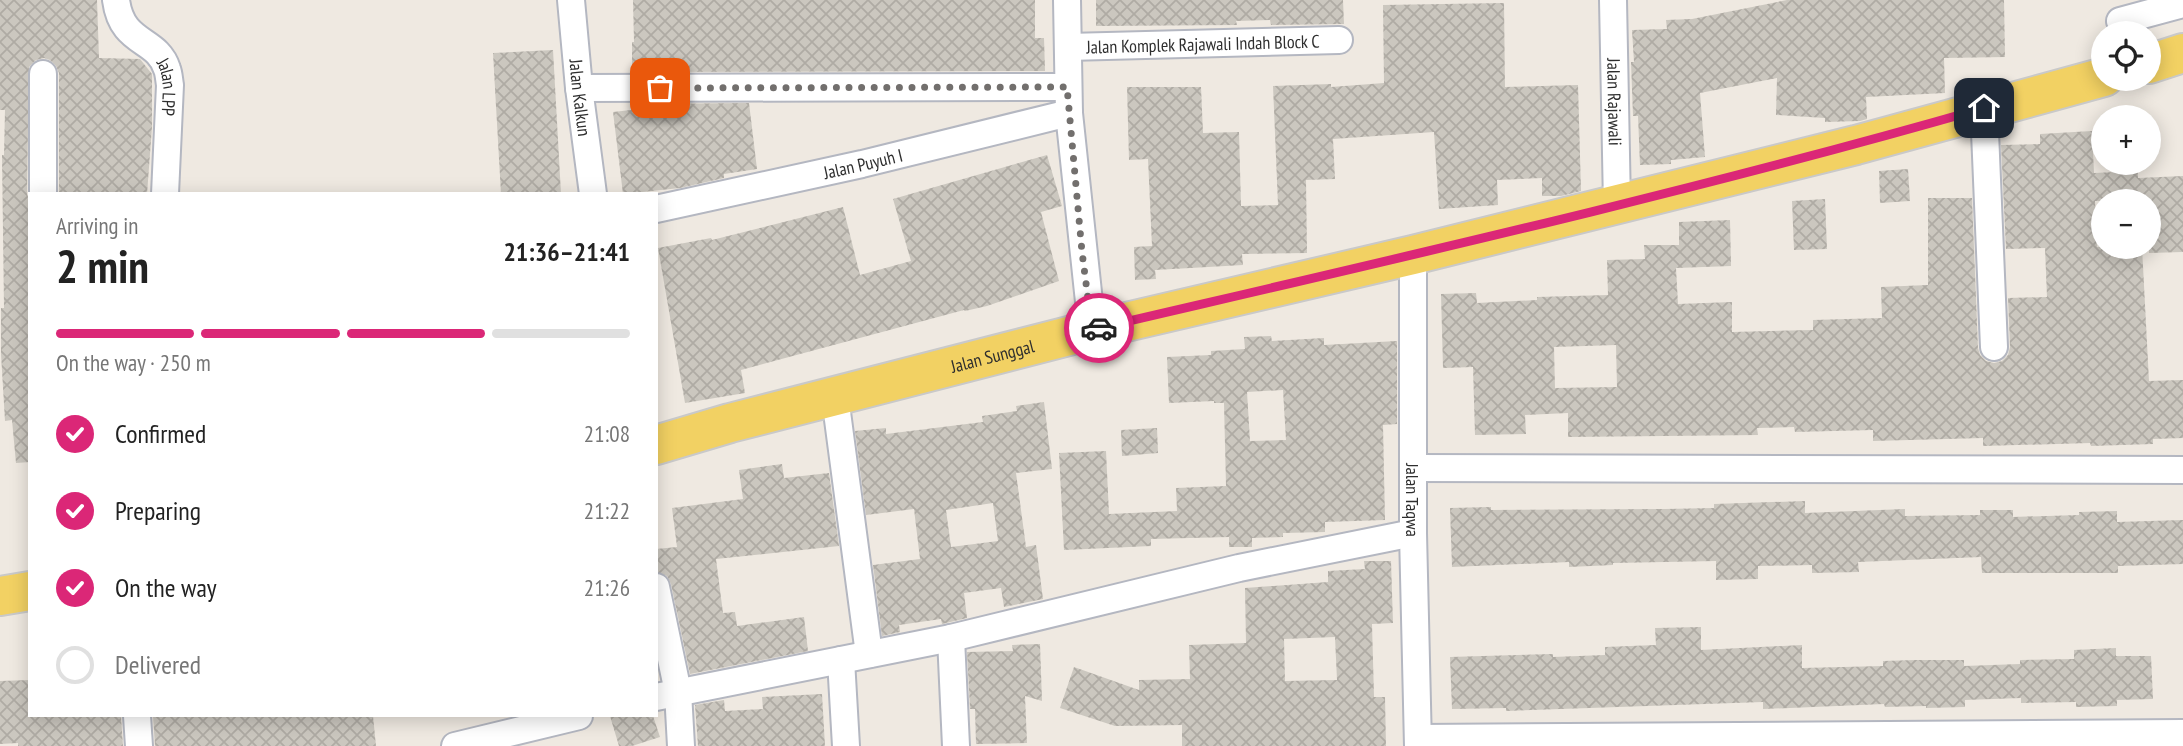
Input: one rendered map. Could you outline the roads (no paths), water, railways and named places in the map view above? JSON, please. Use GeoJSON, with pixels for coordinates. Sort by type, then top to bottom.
{"type":"FeatureCollection","features":[{"type":"Feature","properties":{"kind":"main road"},"geometry":{"type":"LineString","coordinates":[[2161,60],[2183,54]]}},
{"type":"Feature","properties":{"kind":"main road","name":"Jalan Sunggal"},"geometry":{"type":"LineString","coordinates":[[658,443],[1092,330],[1413,255],[1856,145],[2091,79]]}},
{"type":"Feature","properties":{"kind":"main road"},"geometry":{"type":"LineString","coordinates":[[0,596],[28,592]]}},
{"type":"Feature","properties":{"kind":"street","name":"Jalan LPP"},"geometry":{"type":"LineString","coordinates":[[116,0],[122,24],[159,53],[167,68],[170,85],[165,192]]}},
{"type":"Feature","properties":{"kind":"street","name":"Jalan Kalkun"},"geometry":{"type":"LineString","coordinates":[[571,0],[593,192]]}},
{"type":"Feature","properties":{"kind":"street"},"geometry":{"type":"LineString","coordinates":[[1067,0],[1068,100],[1092,330]]}},
{"type":"Feature","properties":{"kind":"street","name":"Jalan Rajawali"},"geometry":{"type":"LineString","coordinates":[[1613,0],[1617,205]]}},
{"type":"Feature","properties":{"kind":"street"},"geometry":{"type":"LineString","coordinates":[[2119,18],[2183,4]]}},
{"type":"Feature","properties":{"kind":"street","name":"Jalan Komplek Rajawali Indah Block C"},"geometry":{"type":"LineString","coordinates":[[1068,47],[1339,40]]}},
{"type":"Feature","properties":{"kind":"street"},"geometry":{"type":"LineString","coordinates":[[43,74],[43,192]]}},
{"type":"Feature","properties":{"kind":"street"},"geometry":{"type":"LineString","coordinates":[[579,88],[1068,100]]}},
{"type":"Feature","properties":{"kind":"street","name":"Jalan Puyuh I"},"geometry":{"type":"LineString","coordinates":[[658,209],[862,164],[1068,100]]}},
{"type":"Feature","properties":{"kind":"street"},"geometry":{"type":"LineString","coordinates":[[1984,108],[1994,348]]}},
{"type":"Feature","properties":{"kind":"street","name":"Jalan Taqwa"},"geometry":{"type":"LineString","coordinates":[[1413,255],[1413,533],[1418,742]]}},
{"type":"Feature","properties":{"kind":"street"},"geometry":{"type":"LineString","coordinates":[[835,397],[869,654]]}},
{"type":"Feature","properties":{"kind":"street"},"geometry":{"type":"LineString","coordinates":[[1413,468],[2183,470]]}},
{"type":"Feature","properties":{"kind":"street"},"geometry":{"type":"LineString","coordinates":[[667,694],[951,638],[1239,568],[1413,533]]}},
{"type":"Feature","properties":{"kind":"street"},"geometry":{"type":"LineString","coordinates":[[658,606],[667,694],[681,746]]}},
{"type":"Feature","properties":{"kind":"street"},"geometry":{"type":"LineString","coordinates":[[951,638],[956,746]]}},
{"type":"Feature","properties":{"kind":"street"},"geometry":{"type":"LineString","coordinates":[[841,660],[846,746]]}},
{"type":"Feature","properties":{"kind":"street"},"geometry":{"type":"LineString","coordinates":[[137,717],[139,746]]}},
{"type":"Feature","properties":{"kind":"street"},"geometry":{"type":"LineString","coordinates":[[455,746],[575,717]]}},
{"type":"Feature","properties":{"kind":"street"},"geometry":{"type":"LineString","coordinates":[[1418,742],[2183,733]]}}]}
